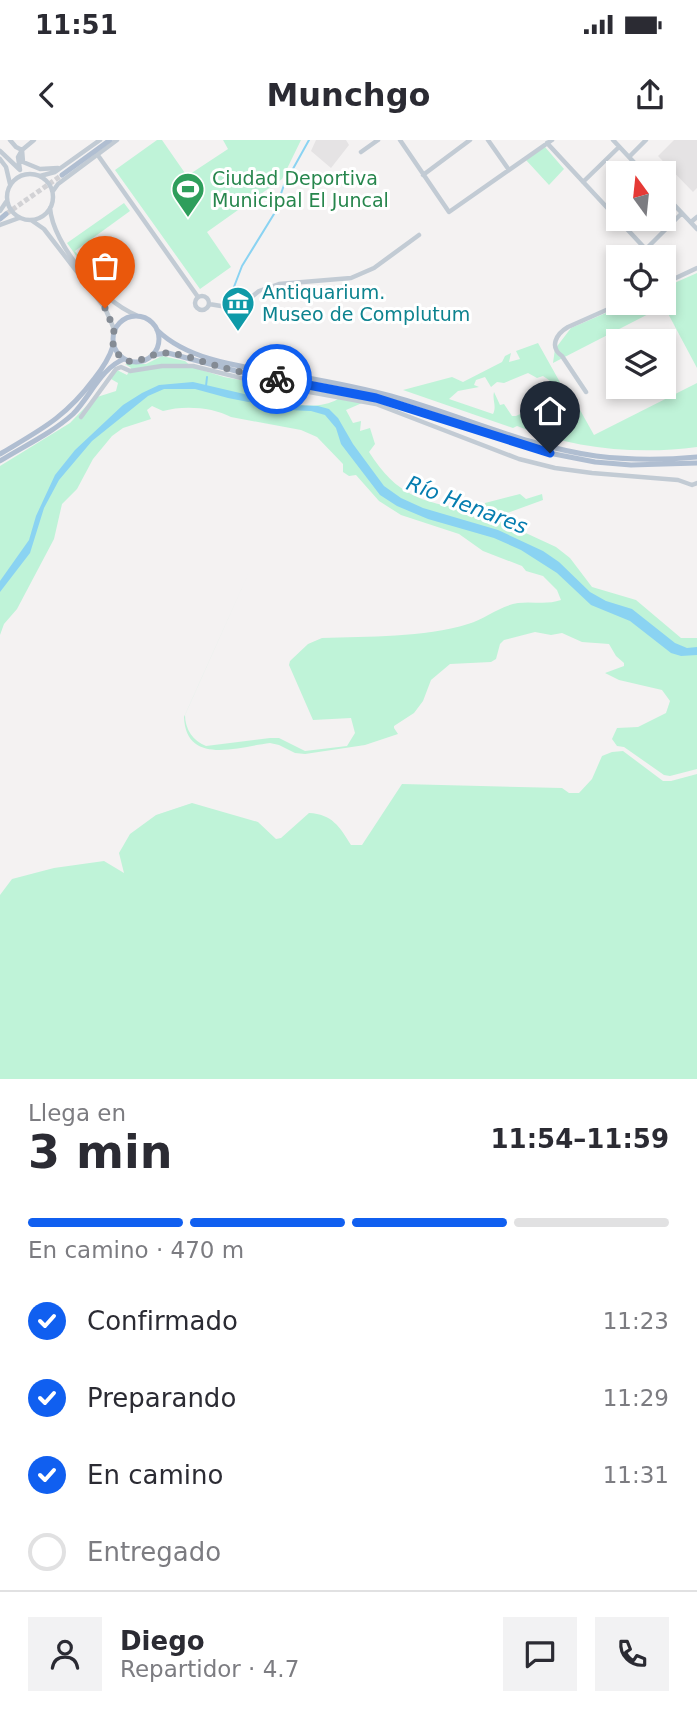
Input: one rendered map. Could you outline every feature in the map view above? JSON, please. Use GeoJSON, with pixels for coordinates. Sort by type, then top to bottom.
{"type":"FeatureCollection","features":[{"type":"Feature","properties":{"kind":"main road"},"geometry":{"type":"LineString","coordinates":[[62,175],[110,140]]}},
{"type":"Feature","properties":{"kind":"main road"},"geometry":{"type":"LineString","coordinates":[[0,219],[3,213]]}},
{"type":"Feature","properties":{"kind":"main road"},"geometry":{"type":"LineString","coordinates":[[0,454],[69,410],[103,368],[113,346],[114,329],[127,317],[136,315],[149,319],[157,330],[172,342],[218,360],[377,393],[552,448],[596,456],[697,457]]}},
{"type":"Feature","properties":{"kind":"main road"},"geometry":{"type":"LineString","coordinates":[[152,355],[159,339],[157,330]]}},
{"type":"Feature","properties":{"kind":"main road"},"geometry":{"type":"LineString","coordinates":[[113,346],[124,359],[138,362],[152,355],[168,353],[236,371],[376,398],[550,453],[596,462],[631,465],[697,463]]}},
{"type":"Feature","properties":{"kind":"main road"},"geometry":{"type":"LineString","coordinates":[[0,461],[64,422],[82,404],[107,370],[124,359]]}},
{"type":"Feature","properties":{"kind":"street"},"geometry":{"type":"LineString","coordinates":[[10,140],[22,150]]}},
{"type":"Feature","properties":{"kind":"street"},"geometry":{"type":"LineString","coordinates":[[20,170],[18,157],[34,140]]}},
{"type":"Feature","properties":{"kind":"street"},"geometry":{"type":"LineString","coordinates":[[10,185],[19,176],[40,176],[55,172],[100,140]]}},
{"type":"Feature","properties":{"kind":"street"},"geometry":{"type":"LineString","coordinates":[[117,140],[58,184],[52,192],[50,208],[52,224],[76,262],[106,295],[122,309],[136,315]]}},
{"type":"Feature","properties":{"kind":"street"},"geometry":{"type":"LineString","coordinates":[[361,152],[378,140]]}},
{"type":"Feature","properties":{"kind":"street"},"geometry":{"type":"LineString","coordinates":[[400,140],[449,212],[549,142],[606,204]]}},
{"type":"Feature","properties":{"kind":"street"},"geometry":{"type":"LineString","coordinates":[[424,175],[470,140]]}},
{"type":"Feature","properties":{"kind":"street"},"geometry":{"type":"LineString","coordinates":[[488,140],[509,170]]}},
{"type":"Feature","properties":{"kind":"street"},"geometry":{"type":"LineString","coordinates":[[613,140],[633,161]]}},
{"type":"Feature","properties":{"kind":"street"},"geometry":{"type":"LineString","coordinates":[[629,157],[646,140]]}},
{"type":"Feature","properties":{"kind":"street"},"geometry":{"type":"LineString","coordinates":[[583,182],[619,147]]}},
{"type":"Feature","properties":{"kind":"street"},"geometry":{"type":"LineString","coordinates":[[0,149],[26,174]]}},
{"type":"Feature","properties":{"kind":"street"},"geometry":{"type":"LineString","coordinates":[[22,150],[21,158],[30,166],[40,169],[63,167]]}},
{"type":"Feature","properties":{"kind":"street"},"geometry":{"type":"LineString","coordinates":[[97,154],[198,297]]}},
{"type":"Feature","properties":{"kind":"street"},"geometry":{"type":"LineString","coordinates":[[0,159],[6,167],[10,185],[3,213]]}},
{"type":"Feature","properties":{"kind":"street"},"geometry":{"type":"LineString","coordinates":[[40,176],[46,180],[52,192]]}},
{"type":"Feature","properties":{"kind":"street"},"geometry":{"type":"LineString","coordinates":[[7,201],[14,214],[20,218]]}},
{"type":"Feature","properties":{"kind":"street"},"geometry":{"type":"LineString","coordinates":[[676,207],[697,229]]}},
{"type":"Feature","properties":{"kind":"street"},"geometry":{"type":"LineString","coordinates":[[0,225],[12,219],[39,218],[50,208]]}},
{"type":"Feature","properties":{"kind":"street"},"geometry":{"type":"LineString","coordinates":[[650,245],[682,213]]}},
{"type":"Feature","properties":{"kind":"street"},"geometry":{"type":"LineString","coordinates":[[691,222],[697,217]]}},
{"type":"Feature","properties":{"kind":"street"},"geometry":{"type":"LineString","coordinates":[[31,220],[44,229],[105,308],[114,329]]}},
{"type":"Feature","properties":{"kind":"street"},"geometry":{"type":"LineString","coordinates":[[629,231],[642,245]]}},
{"type":"Feature","properties":{"kind":"street"},"geometry":{"type":"LineString","coordinates":[[209,304],[243,304],[259,292],[279,284],[362,275],[419,236]]}},
{"type":"Feature","properties":{"kind":"street"},"geometry":{"type":"LineString","coordinates":[[676,278],[697,268]]}},
{"type":"Feature","properties":{"kind":"street"},"geometry":{"type":"LineString","coordinates":[[198,297],[194,303],[198,310],[205,310],[209,304]]}},
{"type":"Feature","properties":{"kind":"street"},"geometry":{"type":"LineString","coordinates":[[198,297],[206,297],[209,304]]}},
{"type":"Feature","properties":{"kind":"street"},"geometry":{"type":"LineString","coordinates":[[586,392],[562,356],[556,352],[554,345],[561,331],[606,310]]}},
{"type":"Feature","properties":{"kind":"street"},"geometry":{"type":"LineString","coordinates":[[81,417],[116,369],[193,366],[265,384],[376,404],[519,459],[555,468],[592,474],[678,480],[692,485],[697,483]]}},
{"type":"Feature","properties":{"kind":"shaded area"},"geometry":{"type":"Polygon","coordinates":[[[316,140],[346,140],[349,145],[331,168],[311,151],[316,140]]]}},
{"type":"Feature","properties":{"kind":"shaded area"},"geometry":{"type":"Polygon","coordinates":[[[674,140],[697,140],[697,188],[693,192],[676,175],[676,161],[663,161],[658,156],[674,140]]]}},
{"type":"Feature","properties":{"kind":"green space","name":"Ciudad Deportiva Municipal El Juncal"},"geometry":{"type":"Polygon","coordinates":[[[157,140],[162,140],[187,176],[228,149],[223,140],[301,140],[282,179],[207,232],[231,267],[200,289],[115,170],[157,140]]]}},
{"type":"Feature","properties":{"kind":"green space"},"geometry":{"type":"Polygon","coordinates":[[[545,147],[564,169],[549,185],[526,160],[545,147]]]}},
{"type":"Feature","properties":{"kind":"green space"},"geometry":{"type":"Polygon","coordinates":[[[124,203],[130,211],[75,251],[87,271],[67,243],[124,203]]]}},
{"type":"Feature","properties":{"kind":"green space"},"geometry":{"type":"Polygon","coordinates":[[[697,273],[697,368],[669,315],[676,315],[676,282],[697,273]]]}},
{"type":"Feature","properties":{"kind":"green space"},"geometry":{"type":"Polygon","coordinates":[[[606,313],[646,315],[619,329],[606,329],[606,336],[553,363],[555,349],[571,328],[606,313]]]}},
{"type":"Feature","properties":{"kind":"green space"},"geometry":{"type":"Polygon","coordinates":[[[538,343],[571,402],[575,401],[594,435],[665,399],[676,399],[676,394],[697,383],[697,447],[629,450],[583,445],[517,426],[513,428],[403,390],[452,377],[463,382],[502,362],[505,356],[511,353],[509,362],[520,359],[516,351],[538,343]],[[528,373],[504,383],[497,382],[491,387],[485,377],[476,380],[474,385],[479,387],[458,391],[449,399],[493,414],[494,392],[500,405],[504,404],[512,416],[516,416],[543,407],[550,400],[552,383],[543,376],[537,378],[528,373]]]}},
{"type":"Feature","properties":{"kind":"green space"},"geometry":{"type":"Polygon","coordinates":[[[162,356],[185,361],[192,367],[224,377],[261,384],[255,395],[275,400],[308,405],[329,403],[338,399],[362,403],[346,410],[353,423],[361,421],[360,431],[370,428],[375,444],[369,452],[402,489],[426,501],[474,511],[483,508],[485,503],[520,494],[526,499],[542,494],[543,500],[499,516],[500,521],[556,547],[570,558],[592,587],[636,600],[681,638],[697,638],[697,769],[664,775],[624,747],[617,746],[612,739],[617,728],[638,727],[666,713],[670,701],[662,690],[619,680],[605,673],[624,666],[609,644],[582,642],[562,633],[551,635],[535,632],[504,640],[500,644],[496,659],[491,662],[450,664],[431,680],[423,701],[414,713],[394,726],[398,734],[365,745],[305,754],[270,743],[216,750],[204,748],[194,742],[187,732],[184,717],[254,561],[185,715],[191,734],[206,746],[279,738],[305,751],[347,746],[355,733],[351,718],[313,720],[289,665],[308,644],[322,638],[433,632],[468,624],[511,605],[561,600],[557,590],[543,576],[483,551],[459,534],[401,515],[379,501],[356,475],[349,476],[343,472],[343,464],[317,437],[301,430],[231,417],[207,409],[180,408],[163,411],[152,406],[147,410],[151,419],[123,428],[112,436],[93,459],[77,489],[62,504],[54,539],[0,635],[0,466],[70,423],[94,398],[116,391],[118,383],[111,379],[117,370],[127,375],[131,368],[125,364],[146,364],[162,356]]]}},
{"type":"Feature","properties":{"kind":"green space"},"geometry":{"type":"Polygon","coordinates":[[[623,751],[663,781],[697,774],[697,1079],[0,1079],[0,895],[12,879],[54,868],[104,861],[124,873],[119,853],[130,834],[156,815],[192,803],[258,822],[276,839],[281,838],[309,813],[317,814],[334,823],[351,845],[362,845],[402,784],[562,788],[569,793],[579,793],[592,779],[602,756],[623,751]]]}},
{"type":"Feature","properties":{"kind":"water"},"geometry":{"type":"Polygon","coordinates":[[[193,382],[292,405],[329,409],[384,486],[401,498],[423,508],[498,530],[543,551],[559,562],[590,592],[606,601],[632,609],[675,643],[687,648],[697,647],[697,655],[681,656],[671,653],[630,621],[591,605],[557,573],[521,550],[494,538],[428,519],[397,506],[380,495],[341,444],[336,428],[325,415],[228,398],[195,389],[164,389],[148,396],[92,441],[59,480],[44,508],[30,553],[0,592],[0,581],[29,540],[36,516],[55,475],[75,450],[123,405],[142,393],[159,385],[193,382]]]}},
{"type":"Feature","properties":{"kind":"waterway"},"geometry":{"type":"LineString","coordinates":[[229,314],[232,292],[242,266],[274,214],[284,185],[309,140]]}},
{"type":"Feature","properties":{"kind":"waterway"},"geometry":{"type":"LineString","coordinates":[[206,386],[207,377]]}},
{"type":"Feature","properties":{"kind":"tunnel"},"geometry":{"type":"LineString","coordinates":[[6,214],[62,175]]}},
{"type":"Feature","properties":{"kind":"way so far"},"geometry":{"type":"LineString","coordinates":[[105,308],[114,329],[113,346],[124,359],[138,362],[152,355],[168,353],[277,379]]}},
{"type":"Feature","properties":{"kind":"place","name":"Ciudad Deportiva Municipal El Juncal"},"geometry":{"type":"Point","coordinates":[188,219]}},
{"type":"Feature","properties":{"kind":"place","name":"Antiquarium. Museo de Complutum"},"geometry":{"type":"Point","coordinates":[238,333]}},
{"type":"Feature","properties":{"kind":"route"},"geometry":{"type":"LineString","coordinates":[[277,379],[376,398],[550,453]]}},
{"type":"Feature","properties":{"kind":"water label","name":"Río Henares"},"geometry":{"type":"Point","coordinates":[467,505]}}]}
